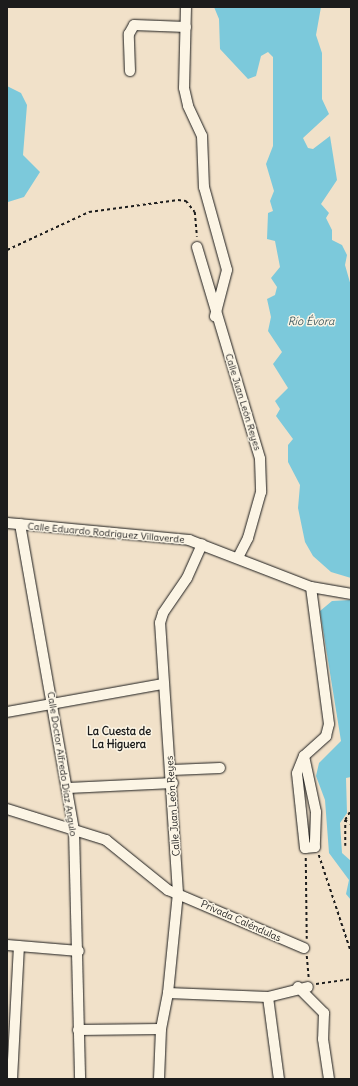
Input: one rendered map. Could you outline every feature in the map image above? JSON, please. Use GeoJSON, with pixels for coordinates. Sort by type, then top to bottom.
{"type":"FeatureCollection","features":[{"type":"Feature","properties":{"kind":"street"},"geometry":{"type":"LineString","coordinates":[[186,7],[184,88],[188,106],[202,136],[204,187],[227,270],[215,316]]}},
{"type":"Feature","properties":{"kind":"street"},"geometry":{"type":"LineString","coordinates":[[130,71],[129,34],[134,25],[186,27]]}},
{"type":"Feature","properties":{"kind":"street","name":"Calle Juan León Reyes"},"geometry":{"type":"LineString","coordinates":[[197,247],[215,316],[253,429],[262,472],[256,510],[238,558]]}},
{"type":"Feature","properties":{"kind":"street","name":"Calle Eduardo Rodríguez Villaverde"},"geometry":{"type":"LineString","coordinates":[[7,523],[174,538],[202,544],[310,587],[351,594]]}},
{"type":"Feature","properties":{"kind":"street","name":"Calle Doctor Alfredo Díaz Angulo"},"geometry":{"type":"LineString","coordinates":[[20,524],[68,788],[74,830],[79,951],[78,1030],[80,1079]]}},
{"type":"Feature","properties":{"kind":"street","name":"Calle Juan León Reyes"},"geometry":{"type":"LineString","coordinates":[[159,1079],[161,1029],[168,992],[178,893],[173,783],[162,684],[161,618],[187,578],[202,544]]}},
{"type":"Feature","properties":{"kind":"street"},"geometry":{"type":"LineString","coordinates":[[310,587],[329,724],[326,736],[304,756],[296,779],[310,848]]}},
{"type":"Feature","properties":{"kind":"street"},"geometry":{"type":"LineString","coordinates":[[7,712],[162,684]]}},
{"type":"Feature","properties":{"kind":"street"},"geometry":{"type":"LineString","coordinates":[[304,756],[315,803],[310,848]]}},
{"type":"Feature","properties":{"kind":"street"},"geometry":{"type":"LineString","coordinates":[[172,770],[220,768]]}},
{"type":"Feature","properties":{"kind":"street"},"geometry":{"type":"LineString","coordinates":[[68,788],[173,783]]}},
{"type":"Feature","properties":{"kind":"street","name":"Privada Caléndulas"},"geometry":{"type":"LineString","coordinates":[[7,809],[74,830],[118,847],[168,890],[305,946]]}},
{"type":"Feature","properties":{"kind":"street"},"geometry":{"type":"LineString","coordinates":[[7,945],[79,951]]}},
{"type":"Feature","properties":{"kind":"street"},"geometry":{"type":"LineString","coordinates":[[12,1079],[19,946]]}},
{"type":"Feature","properties":{"kind":"street"},"geometry":{"type":"LineString","coordinates":[[168,992],[268,997],[303,987],[324,1013],[323,1039],[329,1079]]}},
{"type":"Feature","properties":{"kind":"street"},"geometry":{"type":"LineString","coordinates":[[268,997],[279,1079]]}},
{"type":"Feature","properties":{"kind":"street"},"geometry":{"type":"LineString","coordinates":[[78,1030],[161,1029]]}},
{"type":"Feature","properties":{"kind":"path"},"geometry":{"type":"LineString","coordinates":[[7,250],[89,212],[178,200],[186,201],[195,212],[197,247]]}},
{"type":"Feature","properties":{"kind":"path"},"geometry":{"type":"LineString","coordinates":[[345,846],[344,820],[351,810]]}},
{"type":"Feature","properties":{"kind":"path"},"geometry":{"type":"LineString","coordinates":[[344,820],[351,824]]}},
{"type":"Feature","properties":{"kind":"path"},"geometry":{"type":"LineString","coordinates":[[310,848],[309,935],[305,946],[309,984],[351,980]]}},
{"type":"Feature","properties":{"kind":"path"},"geometry":{"type":"LineString","coordinates":[[310,848],[351,952]]}},
{"type":"Feature","properties":{"kind":"water","name":"Río Évora"},"geometry":{"type":"Polygon","coordinates":[[[214,7],[321,7],[316,35],[322,53],[322,99],[329,114],[303,138],[308,148],[313,149],[330,136],[337,180],[321,204],[329,213],[326,218],[332,230],[332,240],[342,245],[347,255],[345,265],[351,286],[351,578],[331,572],[313,556],[305,542],[298,508],[300,485],[288,462],[288,445],[293,439],[276,416],[280,409],[275,401],[288,388],[273,364],[282,352],[268,331],[271,317],[267,299],[275,295],[277,287],[271,278],[280,267],[275,241],[267,239],[268,213],[273,211],[270,201],[274,191],[266,164],[273,146],[273,57],[268,52],[261,56],[256,76],[248,79],[220,49],[219,19],[214,7]]]}},
{"type":"Feature","properties":{"kind":"water"},"geometry":{"type":"Polygon","coordinates":[[[7,86],[21,93],[27,105],[23,155],[40,172],[24,197],[8,202],[7,86]]]}},
{"type":"Feature","properties":{"kind":"water"},"geometry":{"type":"Polygon","coordinates":[[[351,600],[351,777],[346,778],[347,813],[340,823],[342,853],[351,861],[351,900],[346,894],[349,880],[329,853],[325,800],[316,776],[319,763],[341,741],[320,611],[332,601],[351,600]]]}},
{"type":"Feature","properties":{"kind":"district","name":"La Cuesta de La Higuera"},"geometry":{"type":"Point","coordinates":[119,738]}}]}
